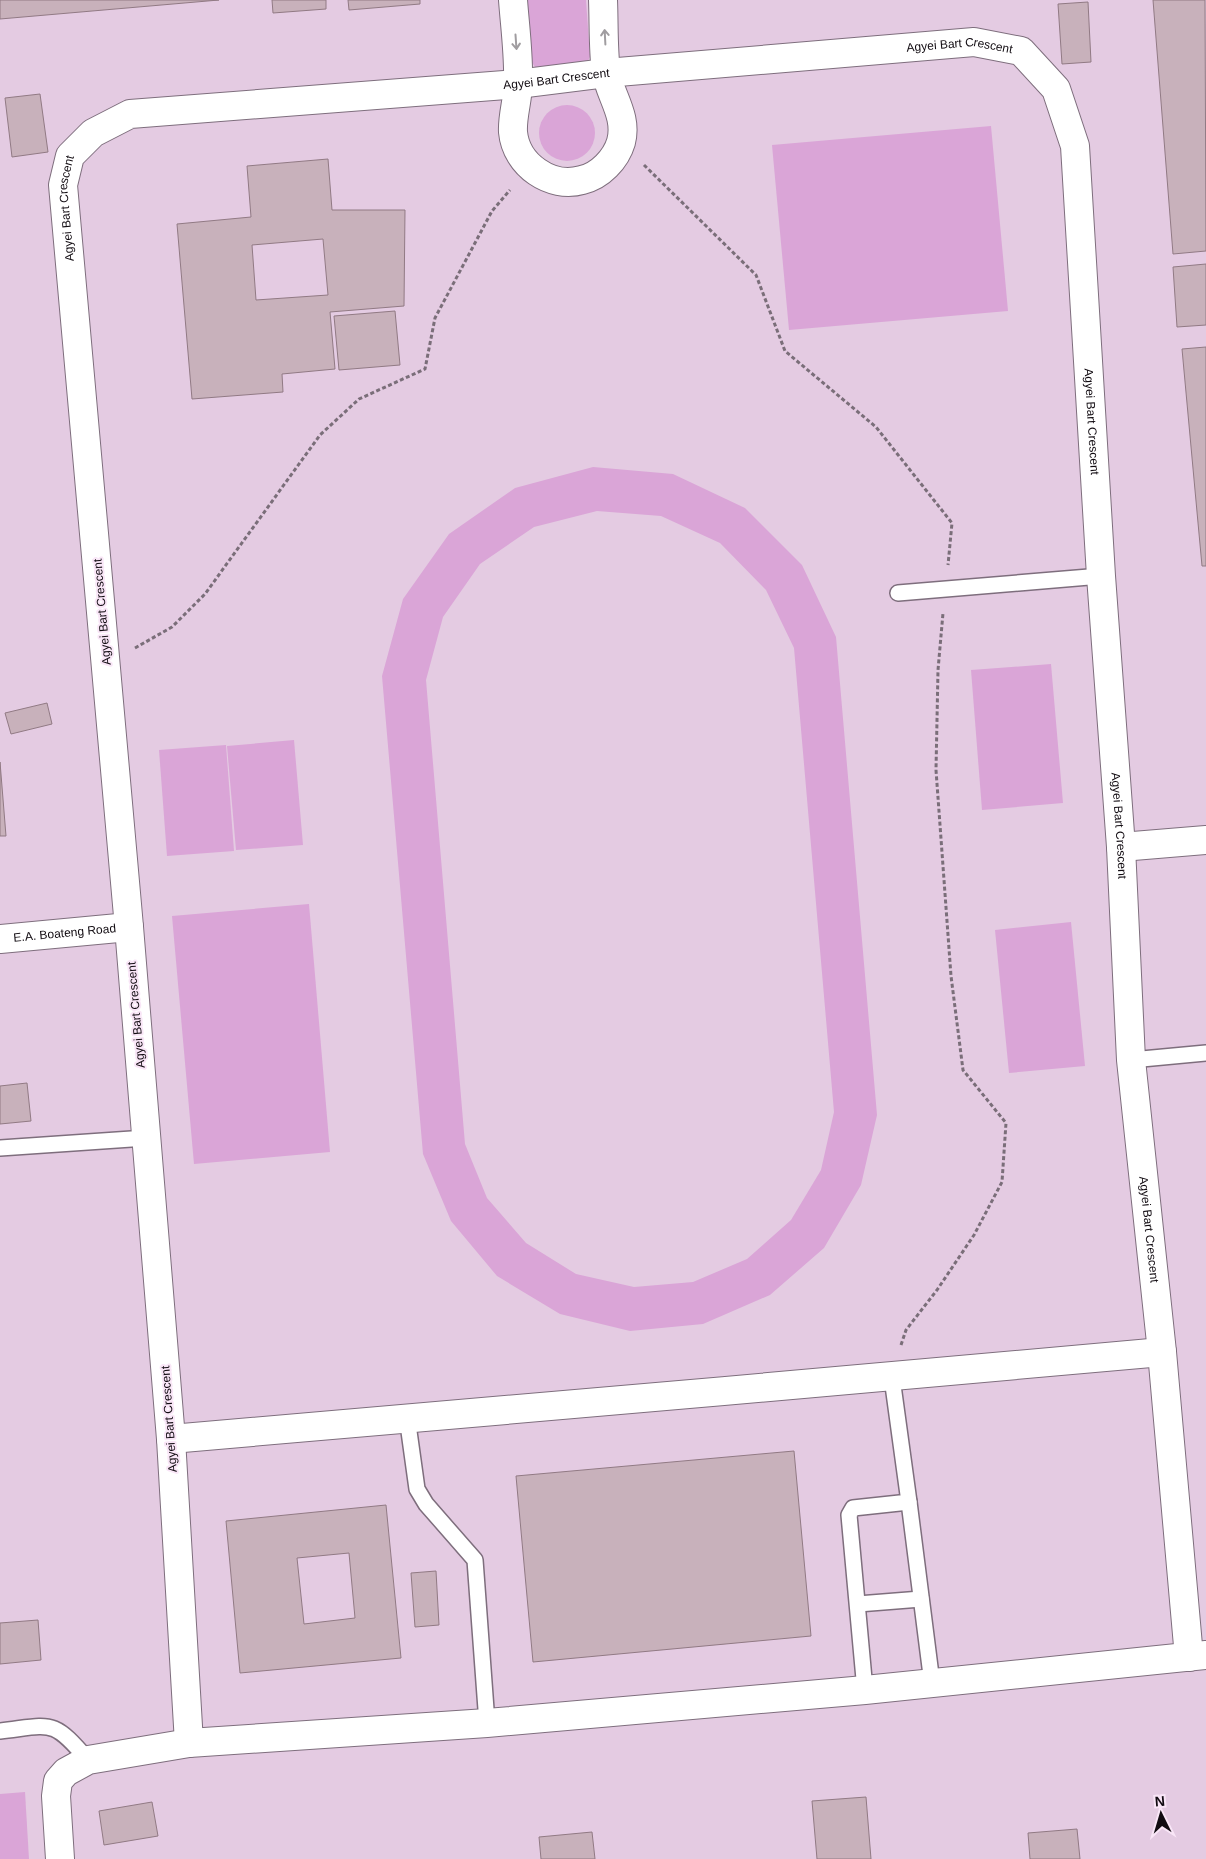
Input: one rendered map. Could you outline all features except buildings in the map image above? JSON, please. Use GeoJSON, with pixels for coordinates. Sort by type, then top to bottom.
{"type":"FeatureCollection","features":[{"type":"Feature","properties":{"kind":"street"},"geometry":{"type":"LineString","coordinates":[[513,0],[518,84],[513,133],[518,151],[530,166],[545,177],[563,182],[582,180],[600,172],[613,159],[621,142],[623,123],[606,73],[603,0]]}},
{"type":"Feature","properties":{"kind":"street","name":"Agyei Bart Crescent"},"geometry":{"type":"LineString","coordinates":[[189,1743],[171,1439],[129,927],[63,185],[70,156],[93,133],[130,114],[518,84],[606,73],[974,42],[1021,51],[1056,89],[1075,146],[1101,576],[1121,847],[1131,1060],[1162,1352],[1198,1656]]}},
{"type":"Feature","properties":{"kind":"street"},"geometry":{"type":"LineString","coordinates":[[1121,847],[1206,840]]}},
{"type":"Feature","properties":{"kind":"street","name":"E.A. Boateng Road"},"geometry":{"type":"LineString","coordinates":[[0,939],[129,927]]}},
{"type":"Feature","properties":{"kind":"street"},"geometry":{"type":"LineString","coordinates":[[171,1439],[408,1417],[892,1378],[1162,1352]]}},
{"type":"Feature","properties":{"kind":"street"},"geometry":{"type":"LineString","coordinates":[[60,1859],[56,1796],[58,1781],[66,1772],[88,1760],[189,1743],[487,1723],[865,1690],[1198,1656]]}},
{"type":"Feature","properties":{"kind":"lane"},"geometry":{"type":"LineString","coordinates":[[898,593],[1101,576]]}},
{"type":"Feature","properties":{"kind":"lane"},"geometry":{"type":"LineString","coordinates":[[1131,1060],[1206,1053]]}},
{"type":"Feature","properties":{"kind":"lane"},"geometry":{"type":"LineString","coordinates":[[0,1148],[146,1138]]}},
{"type":"Feature","properties":{"kind":"lane"},"geometry":{"type":"LineString","coordinates":[[892,1378],[932,1683]]}},
{"type":"Feature","properties":{"kind":"lane"},"geometry":{"type":"LineString","coordinates":[[408,1417],[417,1489],[426,1504],[475,1560],[487,1723]]}},
{"type":"Feature","properties":{"kind":"lane"},"geometry":{"type":"LineString","coordinates":[[865,1690],[849,1515],[853,1508],[909,1502]]}},
{"type":"Feature","properties":{"kind":"lane"},"geometry":{"type":"LineString","coordinates":[[858,1604],[920,1599]]}},
{"type":"Feature","properties":{"kind":"lane"},"geometry":{"type":"LineString","coordinates":[[0,1731],[46,1726],[59,1729],[88,1760]]}},
{"type":"Feature","properties":{"kind":"path"},"geometry":{"type":"LineString","coordinates":[[621,142],[756,274],[785,351],[876,427],[952,523],[938,670],[936,770],[951,976],[963,1070],[1006,1123],[1002,1182],[974,1235],[937,1290],[906,1330],[892,1378]]}},
{"type":"Feature","properties":{"kind":"path"},"geometry":{"type":"LineString","coordinates":[[106,665],[172,626],[205,594],[320,435],[359,399],[425,369],[436,318],[492,211],[530,166]]}},
{"type":"Feature","properties":{"kind":"shaded area"},"geometry":{"type":"Polygon","coordinates":[[[0,0],[1206,0],[1206,1859],[0,1859],[0,0]]]}},
{"type":"Feature","properties":{"kind":"shaded area"},"geometry":{"type":"Polygon","coordinates":[[[526,0],[586,0],[590,57],[585,66],[537,70],[531,61],[526,0]]]}},
{"type":"Feature","properties":{"kind":"shaded area"},"geometry":{"type":"Polygon","coordinates":[[[567,105],[582,110],[590,118],[595,133],[590,148],[582,156],[567,161],[552,156],[544,148],[539,133],[544,118],[552,110],[567,105]]]}},
{"type":"Feature","properties":{"kind":"shaded area"},"geometry":{"type":"Polygon","coordinates":[[[991,126],[1008,311],[789,330],[772,145],[991,126]]]}},
{"type":"Feature","properties":{"kind":"shaded area"},"geometry":{"type":"Polygon","coordinates":[[[593,467],[673,474],[745,508],[802,565],[836,637],[877,1115],[861,1185],[824,1248],[770,1295],[703,1324],[630,1331],[560,1314],[497,1276],[451,1221],[423,1154],[382,676],[403,599],[449,534],[515,488],[593,467]],[[597,511],[534,527],[480,564],[443,617],[426,680],[465,1144],[487,1198],[526,1243],[576,1274],[634,1287],[693,1282],[747,1259],[791,1220],[821,1170],[834,1112],[794,648],[766,590],[720,543],[661,516],[597,511]]]}},
{"type":"Feature","properties":{"kind":"shaded area"},"geometry":{"type":"Polygon","coordinates":[[[1051,664],[1063,803],[982,810],[971,670],[1051,664]]]}},
{"type":"Feature","properties":{"kind":"shaded area"},"geometry":{"type":"Polygon","coordinates":[[[294,740],[303,845],[236,850],[227,746],[294,740]]]}},
{"type":"Feature","properties":{"kind":"shaded area"},"geometry":{"type":"Polygon","coordinates":[[[226,745],[234,851],[167,856],[159,750],[226,745]]]}},
{"type":"Feature","properties":{"kind":"shaded area"},"geometry":{"type":"Polygon","coordinates":[[[309,904],[330,1152],[194,1164],[172,916],[309,904]]]}},
{"type":"Feature","properties":{"kind":"shaded area"},"geometry":{"type":"Polygon","coordinates":[[[1071,922],[1085,1066],[1009,1073],[995,930],[1071,922]]]}},
{"type":"Feature","properties":{"kind":"shaded area"},"geometry":{"type":"Polygon","coordinates":[[[25,1792],[29,1859],[0,1859],[0,1794],[25,1792]]]}}]}
